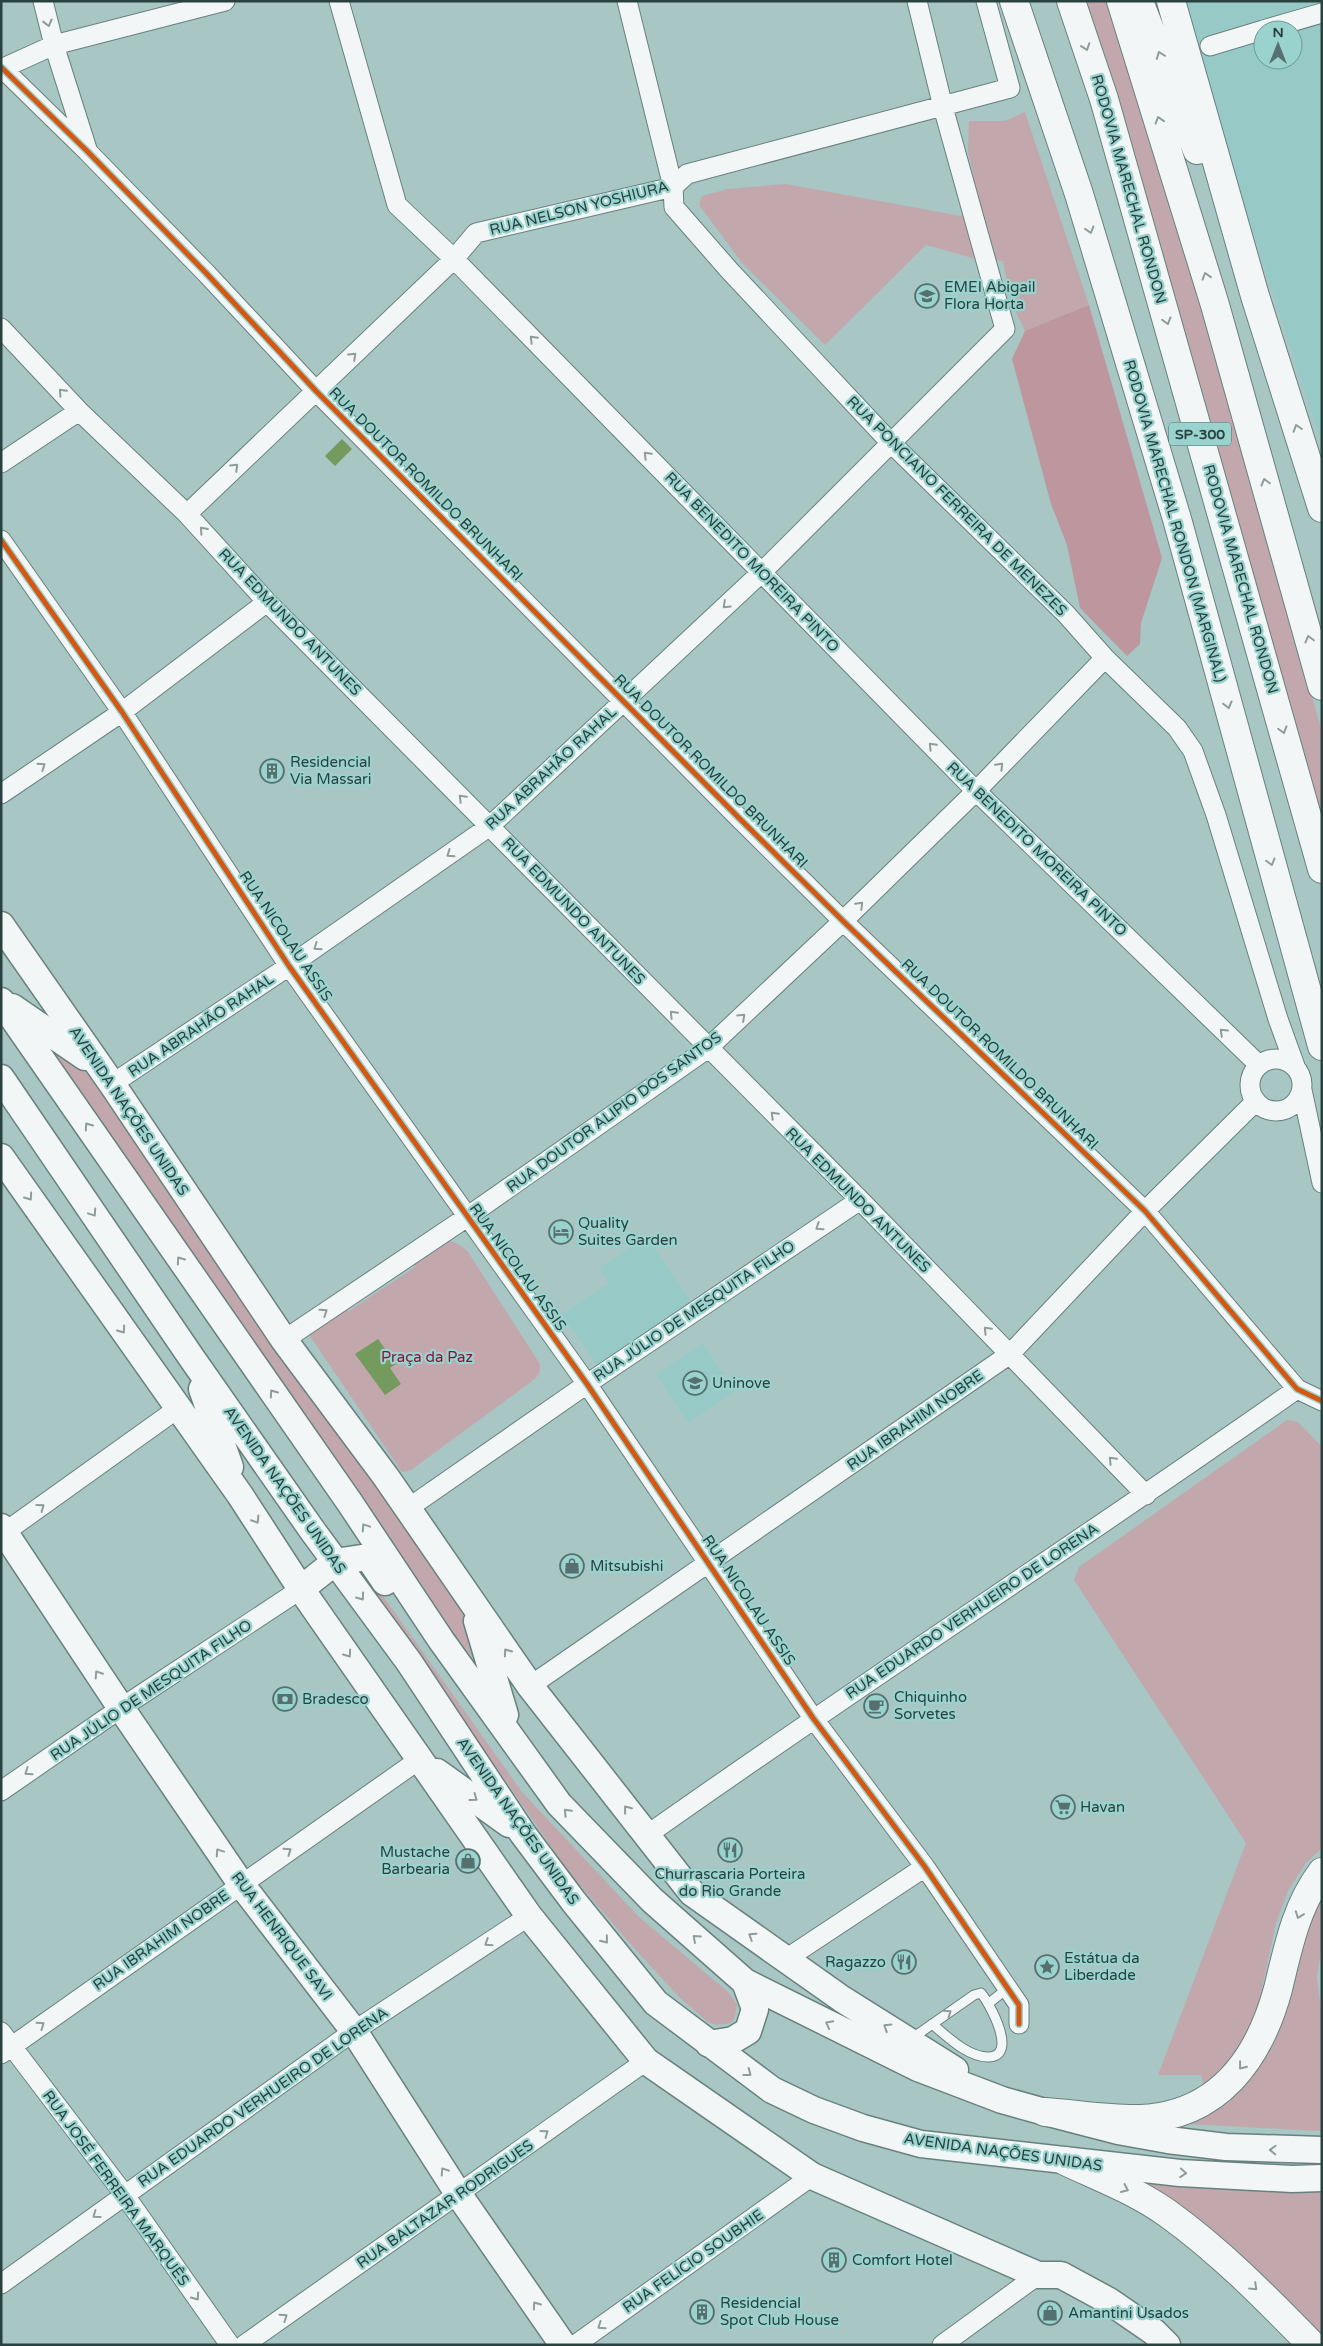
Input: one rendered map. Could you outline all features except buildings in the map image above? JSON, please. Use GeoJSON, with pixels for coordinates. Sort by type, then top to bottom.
{"type":"FeatureCollection","features":[{"type":"Feature","properties":{"kind":"highway","name":"RODOVIA MARECHAL RONDON (MARGINAL)"},"geometry":{"type":"LineString","coordinates":[[1014,1],[1079,194],[1177,519],[1322,1046]]}},
{"type":"Feature","properties":{"kind":"highway"},"geometry":{"type":"LineString","coordinates":[[1032,1],[1079,194]]}},
{"type":"Feature","properties":{"kind":"highway","name":"RODOVIA MARECHAL RONDON"},"geometry":{"type":"LineString","coordinates":[[1071,1],[1109,118],[1322,869]]}},
{"type":"Feature","properties":{"kind":"highway","name":"SP-300"},"geometry":{"type":"LineString","coordinates":[[1121,1],[1215,305],[1322,686]]}},
{"type":"Feature","properties":{"kind":"highway"},"geometry":{"type":"LineString","coordinates":[[1139,1],[1254,296]]}},
{"type":"Feature","properties":{"kind":"highway"},"geometry":{"type":"LineString","coordinates":[[1171,1],[1254,296],[1322,508]]}},
{"type":"Feature","properties":{"kind":"highway"},"geometry":{"type":"LineString","coordinates":[[1045,2112],[1139,2119],[1165,2116],[1188,2110],[1209,2098],[1228,2083],[1244,2064],[1258,2042],[1270,2015],[1300,1909],[1313,1884],[1322,1872]]}},
{"type":"Feature","properties":{"kind":"highway"},"geometry":{"type":"LineString","coordinates":[[1065,2161],[1135,2194],[1166,2213],[1242,2276],[1312,2345]]}},
{"type":"Feature","properties":{"kind":"main road","name":"AVENIDA NAÇÕES UNIDAS"},"geometry":{"type":"LineString","coordinates":[[1,925],[284,1340],[386,1477],[530,1686],[692,1893],[842,1999],[1002,2100]]}},
{"type":"Feature","properties":{"kind":"main road","name":"AVENIDA NAÇÕES UNIDAS"},"geometry":{"type":"LineString","coordinates":[[1,1001],[350,1503],[441,1640],[560,1804],[652,1900],[745,1982],[878,2050],[918,2068],[1002,2100],[1118,2131],[1168,2140],[1226,2148],[1322,2150]]}},
{"type":"Feature","properties":{"kind":"main road"},"geometry":{"type":"LineString","coordinates":[[1,1001],[105,1075]]}},
{"type":"Feature","properties":{"kind":"main road","name":"AVENIDA NAÇÕES UNIDAS"},"geometry":{"type":"LineString","coordinates":[[3,1082],[191,1357],[335,1562],[408,1662],[523,1834],[574,1902],[656,2003],[772,2090],[814,2110],[863,2128],[921,2144],[1180,2173],[1292,2179],[1322,2178]]}},
{"type":"Feature","properties":{"kind":"main road"},"geometry":{"type":"LineString","coordinates":[[2,1159],[177,1409],[240,1495],[302,1590],[529,1916],[646,2061],[812,2176],[1038,2275],[1061,2275],[1109,2301],[1154,2332],[1167,2345]]}},
{"type":"Feature","properties":{"kind":"main road"},"geometry":{"type":"LineString","coordinates":[[191,1357],[240,1495]]}},
{"type":"Feature","properties":{"kind":"main road","name":"RUA HENRIQUE SAVI"},"geometry":{"type":"LineString","coordinates":[[3,1532],[241,1884],[354,2030],[459,2195],[563,2345]]}},
{"type":"Feature","properties":{"kind":"main road"},"geometry":{"type":"LineString","coordinates":[[302,1590],[335,1562],[368,1557],[422,1637],[441,1640]]}},
{"type":"Feature","properties":{"kind":"main road"},"geometry":{"type":"LineString","coordinates":[[470,1600],[510,1733]]}},
{"type":"Feature","properties":{"kind":"main road"},"geometry":{"type":"LineString","coordinates":[[420,1760],[523,1834]]}},
{"type":"Feature","properties":{"kind":"main road"},"geometry":{"type":"LineString","coordinates":[[709,2044],[733,2040],[748,2031],[755,2009],[745,1982]]}},
{"type":"Feature","properties":{"kind":"street"},"geometry":{"type":"LineString","coordinates":[[43,1],[54,45],[87,151]]}},
{"type":"Feature","properties":{"kind":"street"},"geometry":{"type":"LineString","coordinates":[[2,69],[54,45],[224,1]]}},
{"type":"Feature","properties":{"kind":"street","name":"RUA BENEDITO MOREIRA PINTO"},"geometry":{"type":"LineString","coordinates":[[339,1],[397,205],[454,259],[976,791],[1264,1062]]}},
{"type":"Feature","properties":{"kind":"street","name":"RUA PONCIANO FERREIRA DE MENEZES"},"geometry":{"type":"LineString","coordinates":[[627,1],[673,187],[674,207],[728,270],[890,442],[1066,614],[1105,658],[1177,728],[1193,751],[1216,815],[1278,1019],[1295,1066]]}},
{"type":"Feature","properties":{"kind":"street"},"geometry":{"type":"LineString","coordinates":[[917,1],[943,107]]}},
{"type":"Feature","properties":{"kind":"street","name":"RUA NELSON YOSHIURA"},"geometry":{"type":"LineString","coordinates":[[187,514],[454,259],[476,232],[673,187],[687,174],[1010,88],[986,1]]}},
{"type":"Feature","properties":{"kind":"street"},"geometry":{"type":"LineString","coordinates":[[1298,20],[1322,13]]}},
{"type":"Feature","properties":{"kind":"street"},"geometry":{"type":"LineString","coordinates":[[1210,46],[1253,33]]}},
{"type":"Feature","properties":{"kind":"street","name":"RUA DOUTOR ROMILDO BRUNHARI"},"geometry":{"type":"LineString","coordinates":[[2,69],[87,151],[206,272],[316,391],[843,921],[1145,1211],[1297,1388],[1322,1401]]}},
{"type":"Feature","properties":{"kind":"street","name":"RUA ABRAHÃO RAHAL"},"geometry":{"type":"LineString","coordinates":[[105,1075],[289,966],[490,826],[762,572],[1005,329],[943,107]]}},
{"type":"Feature","properties":{"kind":"street","name":"RUA EDMUNDO ANTUNES"},"geometry":{"type":"LineString","coordinates":[[1,328],[79,411],[187,514],[267,602],[708,1049],[860,1200],[1146,1495]]}},
{"type":"Feature","properties":{"kind":"street"},"geometry":{"type":"LineString","coordinates":[[1,463],[79,411]]}},
{"type":"Feature","properties":{"kind":"street","name":"RUA NICOLAU ASSIS"},"geometry":{"type":"LineString","coordinates":[[1,540],[122,712],[289,966],[587,1384],[710,1562],[813,1718],[925,1867],[1019,2005],[1019,2024]]}},
{"type":"Feature","properties":{"kind":"street"},"geometry":{"type":"LineString","coordinates":[[1,794],[122,712],[267,602]]}},
{"type":"Feature","properties":{"kind":"street","name":"RUA DOUTOR ALIPIO DOS SANTOS"},"geometry":{"type":"LineString","coordinates":[[284,1340],[467,1217],[708,1049],[976,791],[1105,658]]}},
{"type":"Feature","properties":{"kind":"street"},"geometry":{"type":"LineString","coordinates":[[1278,1019],[1264,1062],[1252,1074],[1249,1083],[1250,1092],[1256,1101],[1268,1110],[1286,1109],[1294,1105],[1302,1090]]}},
{"type":"Feature","properties":{"kind":"street"},"geometry":{"type":"LineString","coordinates":[[1264,1062],[1280,1058],[1295,1066],[1300,1073],[1309,1129],[1322,1183]]}},
{"type":"Feature","properties":{"kind":"street","name":"RUA IBRAHIM NOBRE"},"geometry":{"type":"LineString","coordinates":[[530,1686],[1010,1354],[1145,1211],[1256,1101]]}},
{"type":"Feature","properties":{"kind":"street"},"geometry":{"type":"LineString","coordinates":[[1286,1109],[1309,1129]]}},
{"type":"Feature","properties":{"kind":"street","name":"RUA JÚLIO DE MESQUITA FILHO"},"geometry":{"type":"LineString","coordinates":[[406,1508],[860,1200]]}},
{"type":"Feature","properties":{"kind":"street","name":"RUA EDUARDO VERHUEIRO DE LORENA"},"geometry":{"type":"LineString","coordinates":[[647,1835],[813,1718],[1146,1495],[1297,1388]]}},
{"type":"Feature","properties":{"kind":"street"},"geometry":{"type":"LineString","coordinates":[[3,1532],[177,1409]]}},
{"type":"Feature","properties":{"kind":"street","name":"RUA JÚLIO DE MESQUITA FILHO"},"geometry":{"type":"LineString","coordinates":[[1,1791],[121,1708],[302,1590]]}},
{"type":"Feature","properties":{"kind":"street","name":"RUA IBRAHIM NOBRE"},"geometry":{"type":"LineString","coordinates":[[5,2044],[420,1760]]}},
{"type":"Feature","properties":{"kind":"street"},"geometry":{"type":"LineString","coordinates":[[786,1959],[925,1867]]}},
{"type":"Feature","properties":{"kind":"street","name":"RUA EDUARDO VERHUEIRO DE LORENA"},"geometry":{"type":"LineString","coordinates":[[1,2284],[354,2030],[529,1916]]}},
{"type":"Feature","properties":{"kind":"street","name":"RUA JOSÉ FERREIRA MARQUÊS"},"geometry":{"type":"LineString","coordinates":[[5,2044],[124,2194],[230,2345]]}},
{"type":"Feature","properties":{"kind":"street","name":"RUA BALTAZAR RODRIGUES"},"geometry":{"type":"LineString","coordinates":[[244,2345],[459,2195],[646,2061]]}},
{"type":"Feature","properties":{"kind":"street","name":"RUA FELÍCIO SOUBHIE"},"geometry":{"type":"LineString","coordinates":[[575,2345],[812,2176]]}},
{"type":"Feature","properties":{"kind":"street"},"geometry":{"type":"LineString","coordinates":[[942,2345],[1038,2275]]}},
{"type":"Feature","properties":{"kind":"lane"},"geometry":{"type":"LineString","coordinates":[[989,2003],[1008,1988]]}},
{"type":"Feature","properties":{"kind":"lane"},"geometry":{"type":"LineString","coordinates":[[908,2041],[932,2024],[974,1995],[981,1993],[989,2003],[1000,2024],[1002,2048],[998,2053],[988,2057],[968,2051],[932,2024]]}},
{"type":"Feature","properties":{"kind":"shaded area"},"geometry":{"type":"Polygon","coordinates":[[[1178,1],[1322,1],[1322,444],[1178,1]]]}},
{"type":"Feature","properties":{"kind":"shaded area"},"geometry":{"type":"Polygon","coordinates":[[[1089,305],[1162,558],[1141,623],[1140,644],[1127,656],[1080,608],[1067,545],[1051,504],[1012,359],[1025,331],[1089,305]]]}},
{"type":"Feature","properties":{"kind":"shaded area"},"geometry":{"type":"Polygon","coordinates":[[[342,439],[352,449],[335,466],[325,456],[342,439]]]}},
{"type":"Feature","properties":{"kind":"shaded area"},"geometry":{"type":"Polygon","coordinates":[[[647,1236],[691,1302],[597,1365],[562,1314],[609,1283],[599,1268],[647,1236]]]}},
{"type":"Feature","properties":{"kind":"shaded area"},"geometry":{"type":"Polygon","coordinates":[[[378,1339],[396,1364],[390,1368],[401,1384],[385,1395],[355,1354],[378,1339]]]}},
{"type":"Feature","properties":{"kind":"shaded area","name":"Uninove"},"geometry":{"type":"Polygon","coordinates":[[[703,1343],[735,1392],[688,1423],[656,1374],[703,1343]]]}},
{"type":"Feature","properties":{"kind":"green space"},"geometry":{"type":"Polygon","coordinates":[[[1084,1],[1110,1],[1185,242],[1322,732],[1322,824],[1084,1]]]}},
{"type":"Feature","properties":{"kind":"green space"},"geometry":{"type":"Polygon","coordinates":[[[1025,112],[1089,305],[1025,331],[1011,302],[1003,261],[976,259],[926,245],[825,345],[743,264],[699,205],[702,196],[728,189],[786,184],[961,216],[979,203],[968,151],[969,121],[1005,121],[1025,112]]]}},
{"type":"Feature","properties":{"kind":"green space"},"geometry":{"type":"Polygon","coordinates":[[[48,1046],[89,1075],[454,1596],[466,1616],[476,1658],[473,1658],[447,1625],[396,1547],[48,1046]]]}},
{"type":"Feature","properties":{"kind":"green space","name":"Praça da Paz"},"geometry":{"type":"Polygon","coordinates":[[[445,1241],[458,1244],[468,1252],[540,1364],[540,1372],[535,1379],[411,1470],[402,1472],[310,1336],[315,1327],[346,1308],[349,1311],[415,1267],[412,1261],[445,1241]]]}},
{"type":"Feature","properties":{"kind":"green space"},"geometry":{"type":"Polygon","coordinates":[[[1287,1420],[1298,1422],[1322,1447],[1322,1848],[1306,1863],[1288,1891],[1276,1923],[1257,2012],[1237,2056],[1204,2088],[1201,2075],[1158,2075],[1246,1843],[1074,1580],[1079,1567],[1287,1420]]]}},
{"type":"Feature","properties":{"kind":"green space"},"geometry":{"type":"Polygon","coordinates":[[[359,1570],[366,1572],[522,1792],[638,1916],[728,1992],[737,2005],[735,2017],[731,2023],[717,2025],[708,2022],[680,1998],[571,1875],[359,1570]]]}},
{"type":"Feature","properties":{"kind":"green space"},"geometry":{"type":"Polygon","coordinates":[[[1322,1888],[1322,1944],[1317,1977],[1322,2019],[1322,2131],[1188,2124],[1207,2113],[1322,1888]]]}},
{"type":"Feature","properties":{"kind":"green space"},"geometry":{"type":"Polygon","coordinates":[[[1115,2175],[1322,2189],[1322,2343],[1115,2175]]]}},
{"type":"Feature","properties":{"kind":"cycle path"},"geometry":{"type":"LineString","coordinates":[[2,68],[87,151],[206,273],[316,391],[739,818],[843,921],[1145,1211],[1297,1389],[1322,1401]]}},
{"type":"Feature","properties":{"kind":"cycle path"},"geometry":{"type":"LineString","coordinates":[[1,540],[122,712],[289,966],[587,1384],[813,1718],[925,1867],[1019,2005],[1019,2024]]}},
{"type":"Feature","properties":{"kind":"place","name":"EMEI Abigail Flora Horta"},"geometry":{"type":"Point","coordinates":[927,296]}},
{"type":"Feature","properties":{"kind":"place","name":"Residencial Via Massari"},"geometry":{"type":"Point","coordinates":[272,771]}},
{"type":"Feature","properties":{"kind":"place","name":"Quality Suites Garden"},"geometry":{"type":"Point","coordinates":[561,1232]}},
{"type":"Feature","properties":{"kind":"place","name":"Uninove"},"geometry":{"type":"Point","coordinates":[695,1383]}},
{"type":"Feature","properties":{"kind":"place","name":"Mitsubishi"},"geometry":{"type":"Point","coordinates":[572,1566]}},
{"type":"Feature","properties":{"kind":"place","name":"Bradesco"},"geometry":{"type":"Point","coordinates":[285,1699]}},
{"type":"Feature","properties":{"kind":"place","name":"Chiquinho Sorvetes"},"geometry":{"type":"Point","coordinates":[876,1706]}},
{"type":"Feature","properties":{"kind":"place","name":"Havan"},"geometry":{"type":"Point","coordinates":[1063,1807]}},
{"type":"Feature","properties":{"kind":"place","name":"Churrascaria Porteira do Rio Grande"},"geometry":{"type":"Point","coordinates":[730,1850]}},
{"type":"Feature","properties":{"kind":"place","name":"Mustache Barbearia"},"geometry":{"type":"Point","coordinates":[468,1861]}},
{"type":"Feature","properties":{"kind":"place","name":"Ragazzo"},"geometry":{"type":"Point","coordinates":[904,1962]}},
{"type":"Feature","properties":{"kind":"place","name":"Estátua da Liberdade"},"geometry":{"type":"Point","coordinates":[1047,1967]}},
{"type":"Feature","properties":{"kind":"place","name":"Comfort Hotel"},"geometry":{"type":"Point","coordinates":[834,2260]}},
{"type":"Feature","properties":{"kind":"place","name":"Residencial Spot Club House"},"geometry":{"type":"Point","coordinates":[702,2312]}},
{"type":"Feature","properties":{"kind":"place","name":"Amantini Usados"},"geometry":{"type":"Point","coordinates":[1050,2313]}}]}
